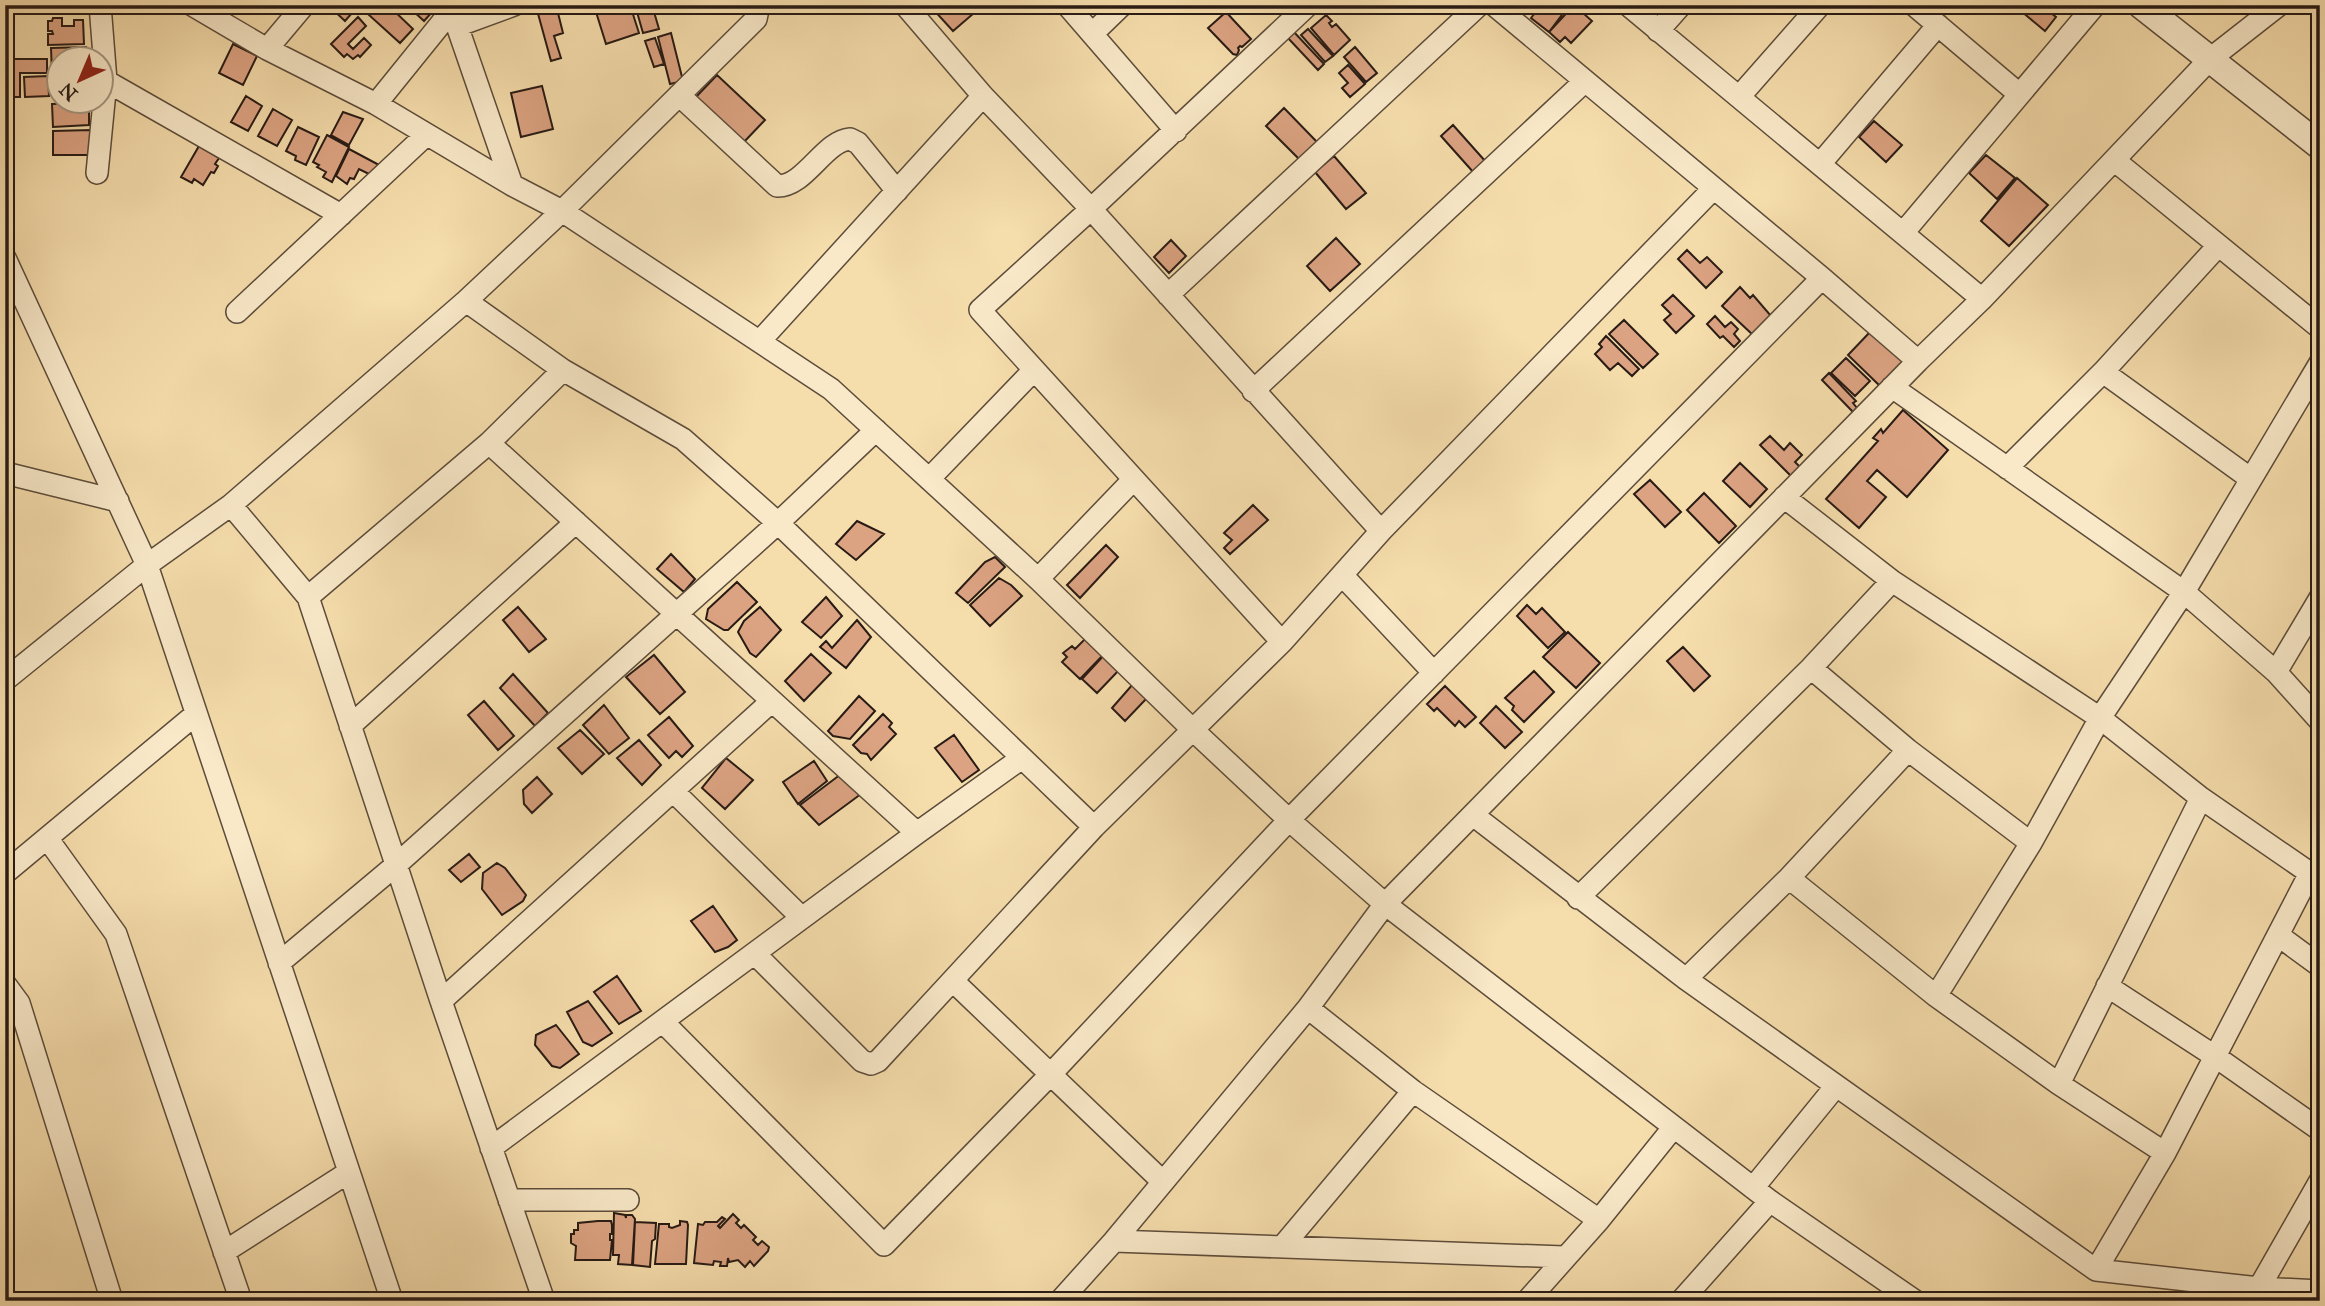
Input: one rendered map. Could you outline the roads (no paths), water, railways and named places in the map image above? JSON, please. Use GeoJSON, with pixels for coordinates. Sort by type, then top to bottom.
{"type":"FeatureCollection","features":[{"type":"Feature","properties":{"kind":"street"},"geometry":{"type":"LineString","coordinates":[[100,5],[103,46]]}},
{"type":"Feature","properties":{"kind":"street"},"geometry":{"type":"LineString","coordinates":[[192,5],[267,50],[376,104],[512,185],[562,211],[831,389],[1038,579],[1289,820],[1385,904],[1673,1128],[1915,1301]]}},
{"type":"Feature","properties":{"kind":"street"},"geometry":{"type":"LineString","coordinates":[[267,50],[304,5]]}},
{"type":"Feature","properties":{"kind":"street"},"geometry":{"type":"LineString","coordinates":[[376,104],[455,14],[514,5]]}},
{"type":"Feature","properties":{"kind":"street"},"geometry":{"type":"LineString","coordinates":[[5,680],[147,565],[230,505],[466,301],[562,211],[756,19],[759,5]]}},
{"type":"Feature","properties":{"kind":"street"},"geometry":{"type":"LineString","coordinates":[[905,5],[983,96],[1091,209],[1381,531]]}},
{"type":"Feature","properties":{"kind":"street"},"geometry":{"type":"LineString","coordinates":[[1067,5],[1176,131]]}},
{"type":"Feature","properties":{"kind":"street"},"geometry":{"type":"LineString","coordinates":[[1092,34],[1122,5]]}},
{"type":"Feature","properties":{"kind":"street"},"geometry":{"type":"LineString","coordinates":[[1282,642],[980,310],[1176,131],[1308,5]]}},
{"type":"Feature","properties":{"kind":"street"},"geometry":{"type":"LineString","coordinates":[[1168,295],[1479,5]]}},
{"type":"Feature","properties":{"kind":"street"},"geometry":{"type":"LineString","coordinates":[[1494,5],[1918,361]]}},
{"type":"Feature","properties":{"kind":"street"},"geometry":{"type":"LineString","coordinates":[[1628,5],[1982,299]]}},
{"type":"Feature","properties":{"kind":"street"},"geometry":{"type":"LineString","coordinates":[[1658,31],[1681,5]]}},
{"type":"Feature","properties":{"kind":"street"},"geometry":{"type":"LineString","coordinates":[[1739,97],[1820,5]]}},
{"type":"Feature","properties":{"kind":"street"},"geometry":{"type":"LineString","coordinates":[[1914,5],[2019,94]]}},
{"type":"Feature","properties":{"kind":"street"},"geometry":{"type":"LineString","coordinates":[[1903,233],[2095,5]]}},
{"type":"Feature","properties":{"kind":"street"},"geometry":{"type":"LineString","coordinates":[[2141,5],[2320,146]]}},
{"type":"Feature","properties":{"kind":"street"},"geometry":{"type":"LineString","coordinates":[[1060,1301],[1114,1241],[1308,1008],[1385,904],[1892,387],[1982,299],[2210,60],[2279,5]]}},
{"type":"Feature","properties":{"kind":"street"},"geometry":{"type":"LineString","coordinates":[[455,14],[512,185]]}},
{"type":"Feature","properties":{"kind":"street"},"geometry":{"type":"LineString","coordinates":[[1820,164],[1938,25]]}},
{"type":"Feature","properties":{"kind":"street"},"geometry":{"type":"LineString","coordinates":[[1254,391],[1584,82]]}},
{"type":"Feature","properties":{"kind":"street"},"geometry":{"type":"LineString","coordinates":[[116,87],[341,215]]}},
{"type":"Feature","properties":{"kind":"street"},"geometry":{"type":"LineString","coordinates":[[679,95],[777,186],[790,184],[839,143],[850,138],[858,143],[897,191]]}},
{"type":"Feature","properties":{"kind":"street"},"geometry":{"type":"LineString","coordinates":[[760,341],[983,96]]}},
{"type":"Feature","properties":{"kind":"street"},"geometry":{"type":"LineString","coordinates":[[97,173],[103,116]]}},
{"type":"Feature","properties":{"kind":"street"},"geometry":{"type":"LineString","coordinates":[[237,312],[426,135]]}},
{"type":"Feature","properties":{"kind":"street"},"geometry":{"type":"LineString","coordinates":[[2114,160],[2320,328]]}},
{"type":"Feature","properties":{"kind":"street"},"geometry":{"type":"LineString","coordinates":[[755,954],[862,1061],[871,1064],[878,1061],[1094,827],[1282,642],[1381,531],[1713,189]]}},
{"type":"Feature","properties":{"kind":"street"},"geometry":{"type":"LineString","coordinates":[[2007,468],[2103,372],[2218,246]]}},
{"type":"Feature","properties":{"kind":"street"},"geometry":{"type":"LineString","coordinates":[[5,258],[147,565],[392,1301]]}},
{"type":"Feature","properties":{"kind":"street"},"geometry":{"type":"LineString","coordinates":[[663,1021],[884,1245],[1049,1076],[1289,820],[1822,278]]}},
{"type":"Feature","properties":{"kind":"street"},"geometry":{"type":"LineString","coordinates":[[466,301],[564,370],[683,439],[778,523],[1094,827]]}},
{"type":"Feature","properties":{"kind":"street"},"geometry":{"type":"LineString","coordinates":[[1936,996],[2031,843],[2100,718],[2184,592],[2320,363]]}},
{"type":"Feature","properties":{"kind":"street"},"geometry":{"type":"LineString","coordinates":[[308,597],[489,443],[564,370]]}},
{"type":"Feature","properties":{"kind":"street"},"geometry":{"type":"LineString","coordinates":[[929,479],[1034,370]]}},
{"type":"Feature","properties":{"kind":"street"},"geometry":{"type":"LineString","coordinates":[[2103,372],[2251,479]]}},
{"type":"Feature","properties":{"kind":"street"},"geometry":{"type":"LineString","coordinates":[[1892,387],[2184,592],[2276,672],[2320,721]]}},
{"type":"Feature","properties":{"kind":"street"},"geometry":{"type":"LineString","coordinates":[[279,963],[396,865],[778,523],[876,430]]}},
{"type":"Feature","properties":{"kind":"street"},"geometry":{"type":"LineString","coordinates":[[489,443],[917,833]]}},
{"type":"Feature","properties":{"kind":"street"},"geometry":{"type":"LineString","coordinates":[[5,473],[118,501]]}},
{"type":"Feature","properties":{"kind":"street"},"geometry":{"type":"LineString","coordinates":[[1038,579],[1133,480]]}},
{"type":"Feature","properties":{"kind":"street"},"geometry":{"type":"LineString","coordinates":[[1784,497],[1892,582],[2100,718],[2201,798],[2315,877],[2279,936],[2165,1153],[2096,1270]]}},
{"type":"Feature","properties":{"kind":"street"},"geometry":{"type":"LineString","coordinates":[[230,505],[308,597],[441,1001],[544,1301]]}},
{"type":"Feature","properties":{"kind":"street"},"geometry":{"type":"LineString","coordinates":[[350,726],[576,522]]}},
{"type":"Feature","properties":{"kind":"street"},"geometry":{"type":"LineString","coordinates":[[1342,575],[1434,673]]}},
{"type":"Feature","properties":{"kind":"street"},"geometry":{"type":"LineString","coordinates":[[1578,898],[1811,668],[1892,582]]}},
{"type":"Feature","properties":{"kind":"street"},"geometry":{"type":"LineString","coordinates":[[2276,672],[2320,598]]}},
{"type":"Feature","properties":{"kind":"street"},"geometry":{"type":"LineString","coordinates":[[1811,668],[1908,750],[2031,843]]}},
{"type":"Feature","properties":{"kind":"street"},"geometry":{"type":"LineString","coordinates":[[441,1001],[772,701]]}},
{"type":"Feature","properties":{"kind":"street"},"geometry":{"type":"LineString","coordinates":[[5,873],[196,714]]}},
{"type":"Feature","properties":{"kind":"street"},"geometry":{"type":"LineString","coordinates":[[1686,979],[1789,878],[1908,750]]}},
{"type":"Feature","properties":{"kind":"street"},"geometry":{"type":"LineString","coordinates":[[491,1148],[1022,758]]}},
{"type":"Feature","properties":{"kind":"street"},"geometry":{"type":"LineString","coordinates":[[673,791],[802,918]]}},
{"type":"Feature","properties":{"kind":"street"},"geometry":{"type":"LineString","coordinates":[[2059,1084],[2201,798]]}},
{"type":"Feature","properties":{"kind":"street"},"geometry":{"type":"LineString","coordinates":[[1473,815],[1686,979],[2096,1270],[2259,1288],[2320,1291]]}},
{"type":"Feature","properties":{"kind":"street"},"geometry":{"type":"LineString","coordinates":[[47,838],[116,934],[241,1301]]}},
{"type":"Feature","properties":{"kind":"street"},"geometry":{"type":"LineString","coordinates":[[1789,878],[1936,996],[2059,1084],[2165,1153]]}},
{"type":"Feature","properties":{"kind":"street"},"geometry":{"type":"LineString","coordinates":[[2279,936],[2320,965]]}},
{"type":"Feature","properties":{"kind":"street"},"geometry":{"type":"LineString","coordinates":[[953,981],[1049,1076],[1162,1181]]}},
{"type":"Feature","properties":{"kind":"street"},"geometry":{"type":"LineString","coordinates":[[5,984],[19,1003],[112,1301]]}},
{"type":"Feature","properties":{"kind":"street"},"geometry":{"type":"LineString","coordinates":[[2107,986],[2216,1057],[2320,1130]]}},
{"type":"Feature","properties":{"kind":"street"},"geometry":{"type":"LineString","coordinates":[[1308,1008],[1413,1091],[1599,1220]]}},
{"type":"Feature","properties":{"kind":"street"},"geometry":{"type":"LineString","coordinates":[[1681,1301],[1762,1194],[1836,1086]]}},
{"type":"Feature","properties":{"kind":"street"},"geometry":{"type":"LineString","coordinates":[[1282,1247],[1413,1091]]}},
{"type":"Feature","properties":{"kind":"street"},"geometry":{"type":"LineString","coordinates":[[1527,1301],[1599,1220],[1673,1128]]}},
{"type":"Feature","properties":{"kind":"street"},"geometry":{"type":"LineString","coordinates":[[224,1252],[349,1172]]}},
{"type":"Feature","properties":{"kind":"street"},"geometry":{"type":"LineString","coordinates":[[2259,1288],[2320,1181]]}},
{"type":"Feature","properties":{"kind":"street"},"geometry":{"type":"LineString","coordinates":[[509,1200],[628,1200]]}},
{"type":"Feature","properties":{"kind":"street"},"geometry":{"type":"LineString","coordinates":[[1114,1241],[1564,1257]]}}]}
